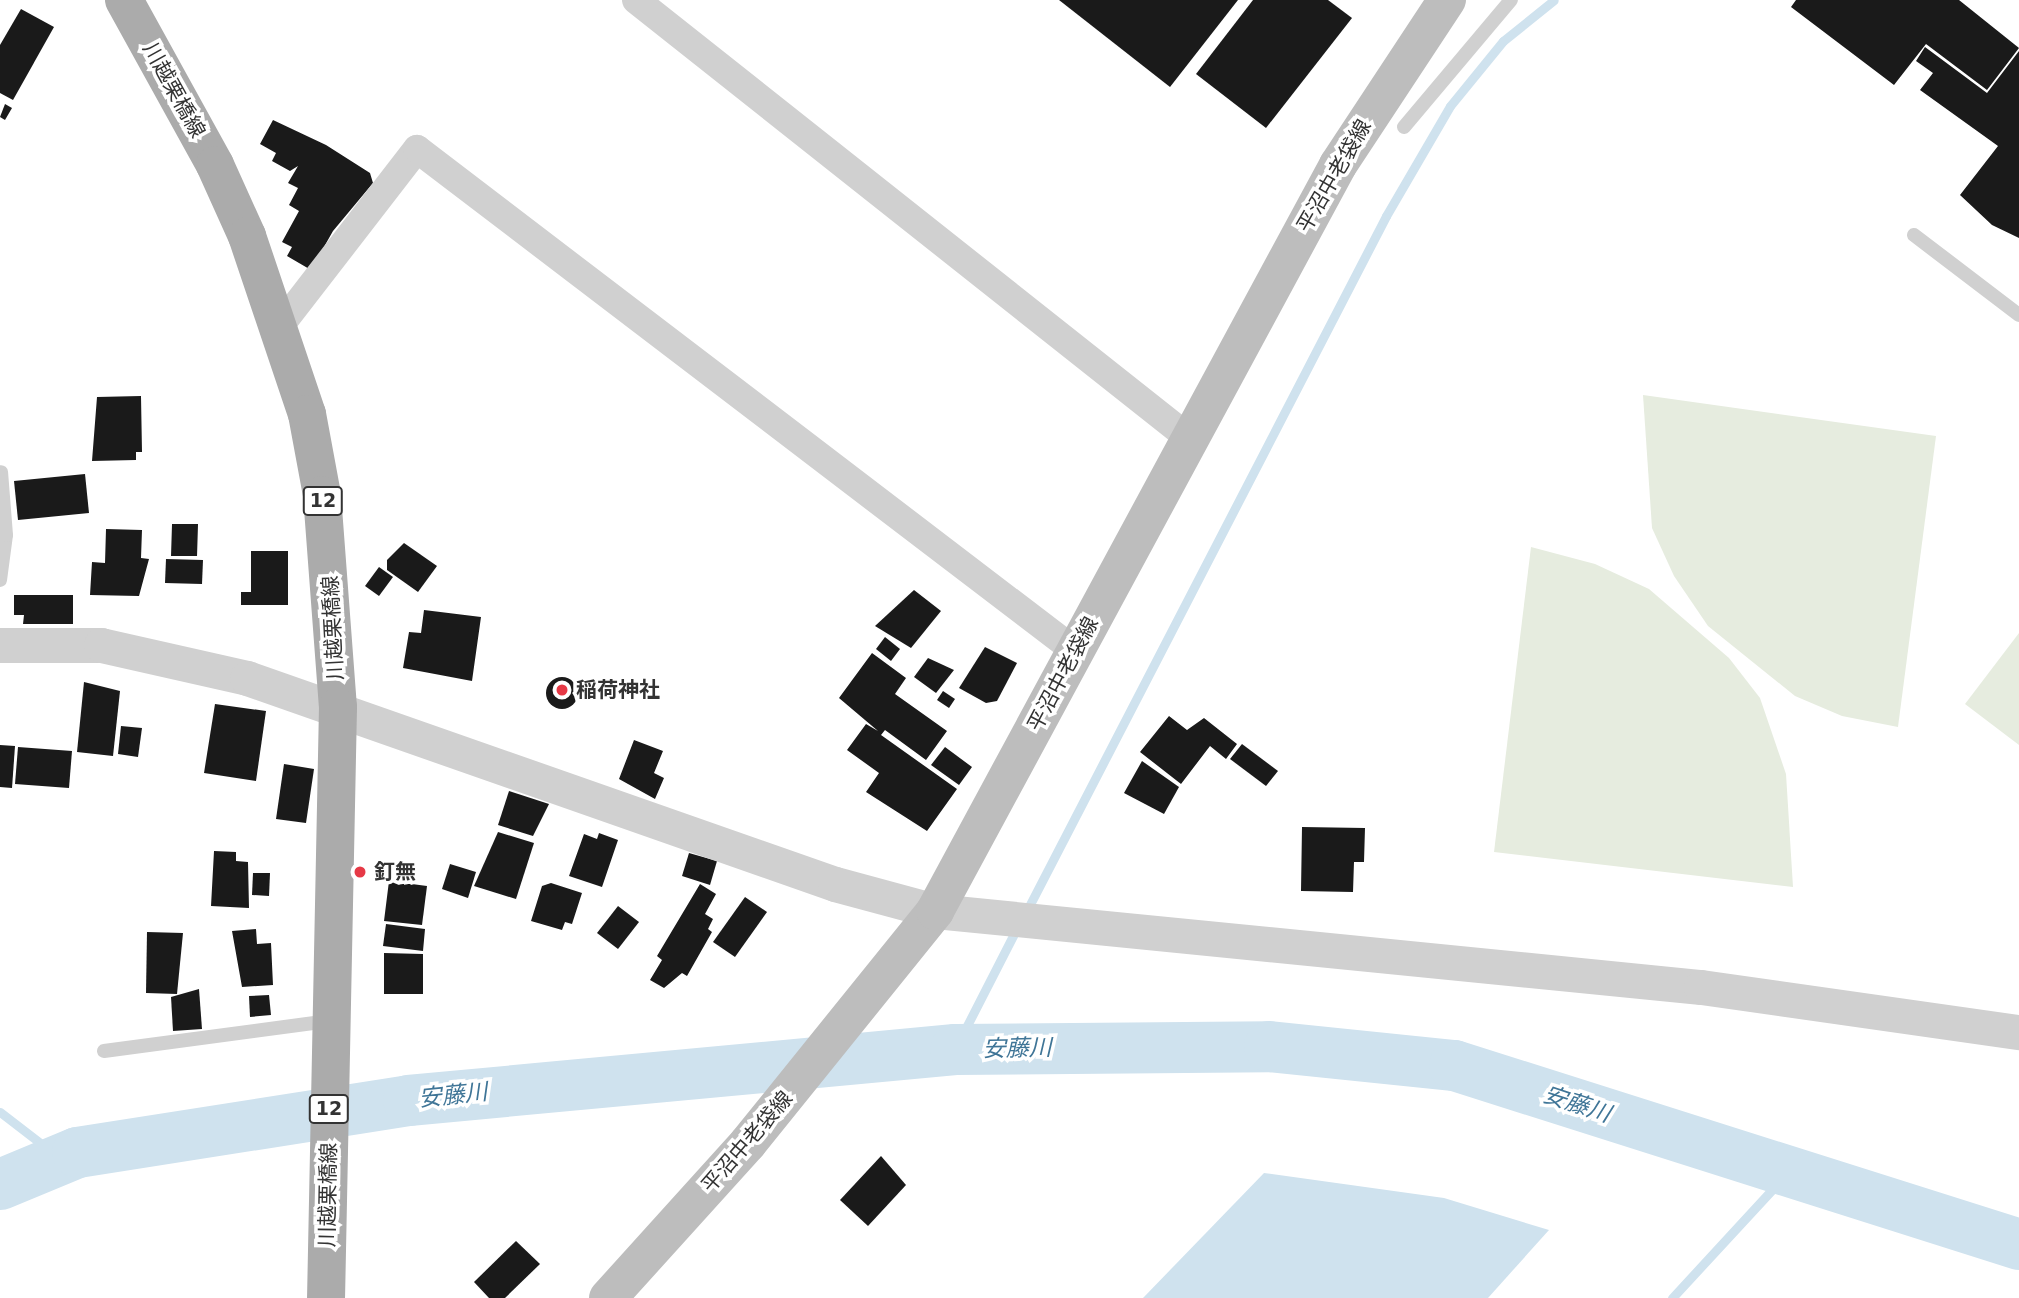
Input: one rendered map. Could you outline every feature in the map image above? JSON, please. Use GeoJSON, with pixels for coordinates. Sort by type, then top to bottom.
{"type":"FeatureCollection","features":[{"type":"Feature","properties":{"kind":"main road","name":"川越栗橋線"},"geometry":{"type":"LineString","coordinates":[[124,0],[215,165],[280,326],[322,495],[338,706],[326,1298]]}},
{"type":"Feature","properties":{"kind":"main road","name":"平沼中老袋線"},"geometry":{"type":"LineString","coordinates":[[608,1298],[748,1143],[877,988],[934,911],[1338,165],[1447,0]]}},
{"type":"Feature","properties":{"kind":"street"},"geometry":{"type":"LineString","coordinates":[[636,0],[1190,439]]}},
{"type":"Feature","properties":{"kind":"street"},"geometry":{"type":"LineString","coordinates":[[280,326],[417,149],[1075,651]]}},
{"type":"Feature","properties":{"kind":"street"},"geometry":{"type":"LineString","coordinates":[[0,645],[101,645],[160,655],[338,706],[822,879],[934,911],[1688,986],[2019,1032]]}},
{"type":"Feature","properties":{"kind":"lane"},"geometry":{"type":"LineString","coordinates":[[1404,127],[1511,0]]}},
{"type":"Feature","properties":{"kind":"lane"},"geometry":{"type":"LineString","coordinates":[[1914,234],[2019,315]]}},
{"type":"Feature","properties":{"kind":"lane"},"geometry":{"type":"LineString","coordinates":[[0,580],[6,535],[1,472]]}},
{"type":"Feature","properties":{"kind":"lane"},"geometry":{"type":"LineString","coordinates":[[104,1051],[331,1032]]}},
{"type":"Feature","properties":{"kind":"shaded area"},"geometry":{"type":"Polygon","coordinates":[[[1643,395],[1936,436],[1898,727],[1842,716],[1795,696],[1708,626],[1674,576],[1652,528],[1643,395]]]}},
{"type":"Feature","properties":{"kind":"shaded area"},"geometry":{"type":"Polygon","coordinates":[[[1531,547],[1595,564],[1649,589],[1729,658],[1760,698],[1786,774],[1793,887],[1494,852],[1531,547]]]}},
{"type":"Feature","properties":{"kind":"shaded area"},"geometry":{"type":"Polygon","coordinates":[[[2019,633],[2019,745],[1965,704],[2019,633]]]}},
{"type":"Feature","properties":{"kind":"water"},"geometry":{"type":"Polygon","coordinates":[[[1264,1173],[1444,1198],[1549,1230],[1488,1298],[1143,1298],[1264,1173]]]}},
{"type":"Feature","properties":{"kind":"building"},"geometry":{"type":"Polygon","coordinates":[[[1059,0],[1238,0],[1170,87],[1059,0]]]}},
{"type":"Feature","properties":{"kind":"building"},"geometry":{"type":"Polygon","coordinates":[[[1253,0],[1328,0],[1352,18],[1266,128],[1196,74],[1253,0]]]}},
{"type":"Feature","properties":{"kind":"building"},"geometry":{"type":"Polygon","coordinates":[[[1796,0],[1959,0],[2019,48],[1987,90],[1926,44],[1894,85],[1791,7],[1796,0]]]}},
{"type":"Feature","properties":{"kind":"building"},"geometry":{"type":"Polygon","coordinates":[[[21,9],[54,27],[13,100],[0,93],[0,45],[21,9]]]}},
{"type":"Feature","properties":{"kind":"building"},"geometry":{"type":"Polygon","coordinates":[[[1925,47],[1987,93],[2019,51],[2019,238],[1992,225],[1960,195],[1998,146],[1920,90],[1933,73],[1916,61],[1925,47]]]}},
{"type":"Feature","properties":{"kind":"building"},"geometry":{"type":"Polygon","coordinates":[[[5,104],[12,108],[5,120],[0,117],[5,104]]]}},
{"type":"Feature","properties":{"kind":"building"},"geometry":{"type":"Polygon","coordinates":[[[273,120],[326,145],[370,173],[373,183],[333,231],[311,270],[287,256],[292,247],[282,242],[299,211],[289,205],[298,188],[288,183],[298,166],[290,171],[272,161],[276,153],[260,144],[273,120]]]}},
{"type":"Feature","properties":{"kind":"building"},"geometry":{"type":"Polygon","coordinates":[[[141,396],[142,452],[136,452],[136,460],[92,461],[97,397],[141,396]]]}},
{"type":"Feature","properties":{"kind":"building"},"geometry":{"type":"Polygon","coordinates":[[[85,474],[89,513],[18,520],[14,481],[85,474]]]}},
{"type":"Feature","properties":{"kind":"building"},"geometry":{"type":"Polygon","coordinates":[[[172,524],[198,524],[197,556],[171,556],[172,524]]]}},
{"type":"Feature","properties":{"kind":"building"},"geometry":{"type":"Polygon","coordinates":[[[106,529],[142,530],[141,558],[149,559],[139,596],[90,595],[92,562],[105,563],[106,529]]]}},
{"type":"Feature","properties":{"kind":"building"},"geometry":{"type":"Polygon","coordinates":[[[404,543],[437,566],[418,592],[387,570],[387,560],[404,543]]]}},
{"type":"Feature","properties":{"kind":"building"},"geometry":{"type":"Polygon","coordinates":[[[251,551],[288,551],[288,605],[241,605],[241,592],[251,592],[251,551]]]}},
{"type":"Feature","properties":{"kind":"building"},"geometry":{"type":"Polygon","coordinates":[[[166,559],[203,560],[202,584],[165,583],[166,559]]]}},
{"type":"Feature","properties":{"kind":"building"},"geometry":{"type":"Polygon","coordinates":[[[379,567],[393,577],[379,596],[365,586],[379,567]]]}},
{"type":"Feature","properties":{"kind":"building"},"geometry":{"type":"Polygon","coordinates":[[[914,590],[941,611],[911,648],[875,626],[914,590]]]}},
{"type":"Feature","properties":{"kind":"building"},"geometry":{"type":"Polygon","coordinates":[[[14,595],[73,595],[73,624],[23,624],[24,615],[14,615],[14,595]]]}},
{"type":"Feature","properties":{"kind":"building"},"geometry":{"type":"Polygon","coordinates":[[[424,610],[481,617],[472,681],[403,668],[409,632],[421,633],[424,610]]]}},
{"type":"Feature","properties":{"kind":"building"},"geometry":{"type":"Polygon","coordinates":[[[885,637],[900,649],[891,661],[876,649],[885,637]]]}},
{"type":"Feature","properties":{"kind":"building"},"geometry":{"type":"Polygon","coordinates":[[[985,647],[1017,663],[997,701],[986,703],[959,688],[985,647]]]}},
{"type":"Feature","properties":{"kind":"building"},"geometry":{"type":"Polygon","coordinates":[[[872,653],[906,678],[895,694],[947,731],[926,760],[885,730],[881,735],[957,789],[927,831],[866,792],[879,773],[847,750],[866,724],[878,731],[839,698],[872,653]]]}},
{"type":"Feature","properties":{"kind":"building"},"geometry":{"type":"Polygon","coordinates":[[[928,658],[954,670],[936,693],[914,677],[928,658]]]}},
{"type":"Feature","properties":{"kind":"building","name":"稲荷神社"},"geometry":{"type":"Polygon","coordinates":[[[562,677],[573,682],[578,693],[573,704],[562,709],[551,704],[546,693],[551,682],[562,677]]]}},
{"type":"Feature","properties":{"kind":"building"},"geometry":{"type":"Polygon","coordinates":[[[84,682],[120,691],[113,756],[77,752],[84,682]]]}},
{"type":"Feature","properties":{"kind":"building"},"geometry":{"type":"Polygon","coordinates":[[[943,691],[955,699],[949,708],[937,700],[943,691]]]}},
{"type":"Feature","properties":{"kind":"building"},"geometry":{"type":"Polygon","coordinates":[[[215,704],[266,711],[256,781],[204,773],[215,704]]]}},
{"type":"Feature","properties":{"kind":"building"},"geometry":{"type":"Polygon","coordinates":[[[1169,716],[1187,730],[1204,718],[1237,744],[1226,759],[1210,746],[1181,784],[1140,752],[1169,716]]]}},
{"type":"Feature","properties":{"kind":"building"},"geometry":{"type":"Polygon","coordinates":[[[121,726],[142,728],[138,757],[118,754],[121,726]]]}},
{"type":"Feature","properties":{"kind":"building"},"geometry":{"type":"Polygon","coordinates":[[[634,740],[663,751],[654,773],[664,778],[655,799],[619,779],[634,740]]]}},
{"type":"Feature","properties":{"kind":"building"},"geometry":{"type":"Polygon","coordinates":[[[1242,744],[1278,771],[1266,786],[1230,759],[1242,744]]]}},
{"type":"Feature","properties":{"kind":"building"},"geometry":{"type":"Polygon","coordinates":[[[0,745],[15,746],[12,788],[0,787],[0,745]]]}},
{"type":"Feature","properties":{"kind":"building"},"geometry":{"type":"Polygon","coordinates":[[[18,747],[72,751],[69,788],[15,784],[18,747]]]}},
{"type":"Feature","properties":{"kind":"building"},"geometry":{"type":"Polygon","coordinates":[[[945,747],[972,767],[959,785],[931,765],[945,747]]]}},
{"type":"Feature","properties":{"kind":"building"},"geometry":{"type":"Polygon","coordinates":[[[1142,761],[1179,787],[1164,814],[1124,793],[1142,761]]]}},
{"type":"Feature","properties":{"kind":"building"},"geometry":{"type":"Polygon","coordinates":[[[284,764],[314,769],[306,823],[276,819],[284,764]]]}},
{"type":"Feature","properties":{"kind":"building"},"geometry":{"type":"Polygon","coordinates":[[[509,791],[549,804],[533,836],[498,825],[509,791]]]}},
{"type":"Feature","properties":{"kind":"building"},"geometry":{"type":"Polygon","coordinates":[[[1302,827],[1365,828],[1364,862],[1354,862],[1353,892],[1301,891],[1302,827]]]}},
{"type":"Feature","properties":{"kind":"building"},"geometry":{"type":"Polygon","coordinates":[[[498,832],[534,843],[516,899],[474,886],[498,832]]]}},
{"type":"Feature","properties":{"kind":"building"},"geometry":{"type":"Polygon","coordinates":[[[599,833],[618,840],[602,887],[569,876],[584,834],[597,839],[599,833]]]}},
{"type":"Feature","properties":{"kind":"building"},"geometry":{"type":"Polygon","coordinates":[[[214,851],[236,852],[236,861],[248,862],[249,908],[211,906],[214,851]]]}},
{"type":"Feature","properties":{"kind":"building"},"geometry":{"type":"Polygon","coordinates":[[[689,853],[717,861],[710,885],[682,876],[689,853]]]}},
{"type":"Feature","properties":{"kind":"building"},"geometry":{"type":"Polygon","coordinates":[[[450,864],[476,872],[468,898],[442,889],[450,864]]]}},
{"type":"Feature","properties":{"kind":"building"},"geometry":{"type":"Polygon","coordinates":[[[253,873],[270,873],[269,896],[252,895],[253,873]]]}},
{"type":"Feature","properties":{"kind":"building"},"geometry":{"type":"Polygon","coordinates":[[[389,881],[427,886],[422,925],[384,921],[389,881]]]}},
{"type":"Feature","properties":{"kind":"building"},"geometry":{"type":"Polygon","coordinates":[[[551,883],[582,893],[572,924],[565,922],[562,930],[531,921],[542,886],[551,883]]]}},
{"type":"Feature","properties":{"kind":"building"},"geometry":{"type":"Polygon","coordinates":[[[700,884],[716,894],[705,914],[713,919],[708,929],[712,932],[687,976],[682,973],[664,988],[650,980],[662,960],[657,956],[700,884]]]}},
{"type":"Feature","properties":{"kind":"building"},"geometry":{"type":"Polygon","coordinates":[[[745,897],[767,912],[735,957],[713,942],[745,897]]]}},
{"type":"Feature","properties":{"kind":"building"},"geometry":{"type":"Polygon","coordinates":[[[618,906],[639,922],[618,949],[597,933],[618,906]]]}},
{"type":"Feature","properties":{"kind":"building"},"geometry":{"type":"Polygon","coordinates":[[[386,924],[425,929],[423,951],[383,946],[386,924]]]}},
{"type":"Feature","properties":{"kind":"building"},"geometry":{"type":"Polygon","coordinates":[[[256,929],[257,944],[271,943],[273,985],[242,987],[232,931],[256,929]]]}},
{"type":"Feature","properties":{"kind":"building"},"geometry":{"type":"Polygon","coordinates":[[[147,932],[183,933],[177,994],[146,993],[147,932]]]}},
{"type":"Feature","properties":{"kind":"building"},"geometry":{"type":"Polygon","coordinates":[[[384,953],[423,954],[423,994],[384,994],[384,953]]]}},
{"type":"Feature","properties":{"kind":"building"},"geometry":{"type":"Polygon","coordinates":[[[199,989],[202,1029],[173,1031],[171,997],[199,989]]]}},
{"type":"Feature","properties":{"kind":"building"},"geometry":{"type":"Polygon","coordinates":[[[269,995],[271,1015],[250,1017],[249,996],[269,995]]]}},
{"type":"Feature","properties":{"kind":"building"},"geometry":{"type":"Polygon","coordinates":[[[881,1156],[906,1185],[868,1226],[840,1200],[881,1156]]]}},
{"type":"Feature","properties":{"kind":"building"},"geometry":{"type":"Polygon","coordinates":[[[516,1241],[540,1264],[505,1298],[489,1298],[474,1282],[516,1241]]]}},
{"type":"Feature","properties":{"kind":"waterway"},"geometry":{"type":"LineString","coordinates":[[1025,914],[1386,216],[1450,106],[1503,41],[1554,0]]}},
{"type":"Feature","properties":{"kind":"waterway"},"geometry":{"type":"LineString","coordinates":[[955,1049],[1018,926]]}},
{"type":"Feature","properties":{"kind":"waterway","name":"安藤川"},"geometry":{"type":"LineString","coordinates":[[0,1184],[77,1152],[408,1100],[955,1049],[1269,1046],[1454,1065],[2019,1244]]}},
{"type":"Feature","properties":{"kind":"waterway"},"geometry":{"type":"LineString","coordinates":[[0,1112],[61,1159]]}},
{"type":"Feature","properties":{"kind":"waterway"},"geometry":{"type":"LineString","coordinates":[[1672,1298],[1792,1168]]}},
{"type":"Feature","properties":{"kind":"place","name":"稲荷神社"},"geometry":{"type":"Point","coordinates":[562,690]}},
{"type":"Feature","properties":{"kind":"place","name":"釘無"},"geometry":{"type":"Point","coordinates":[360,872]}}]}
